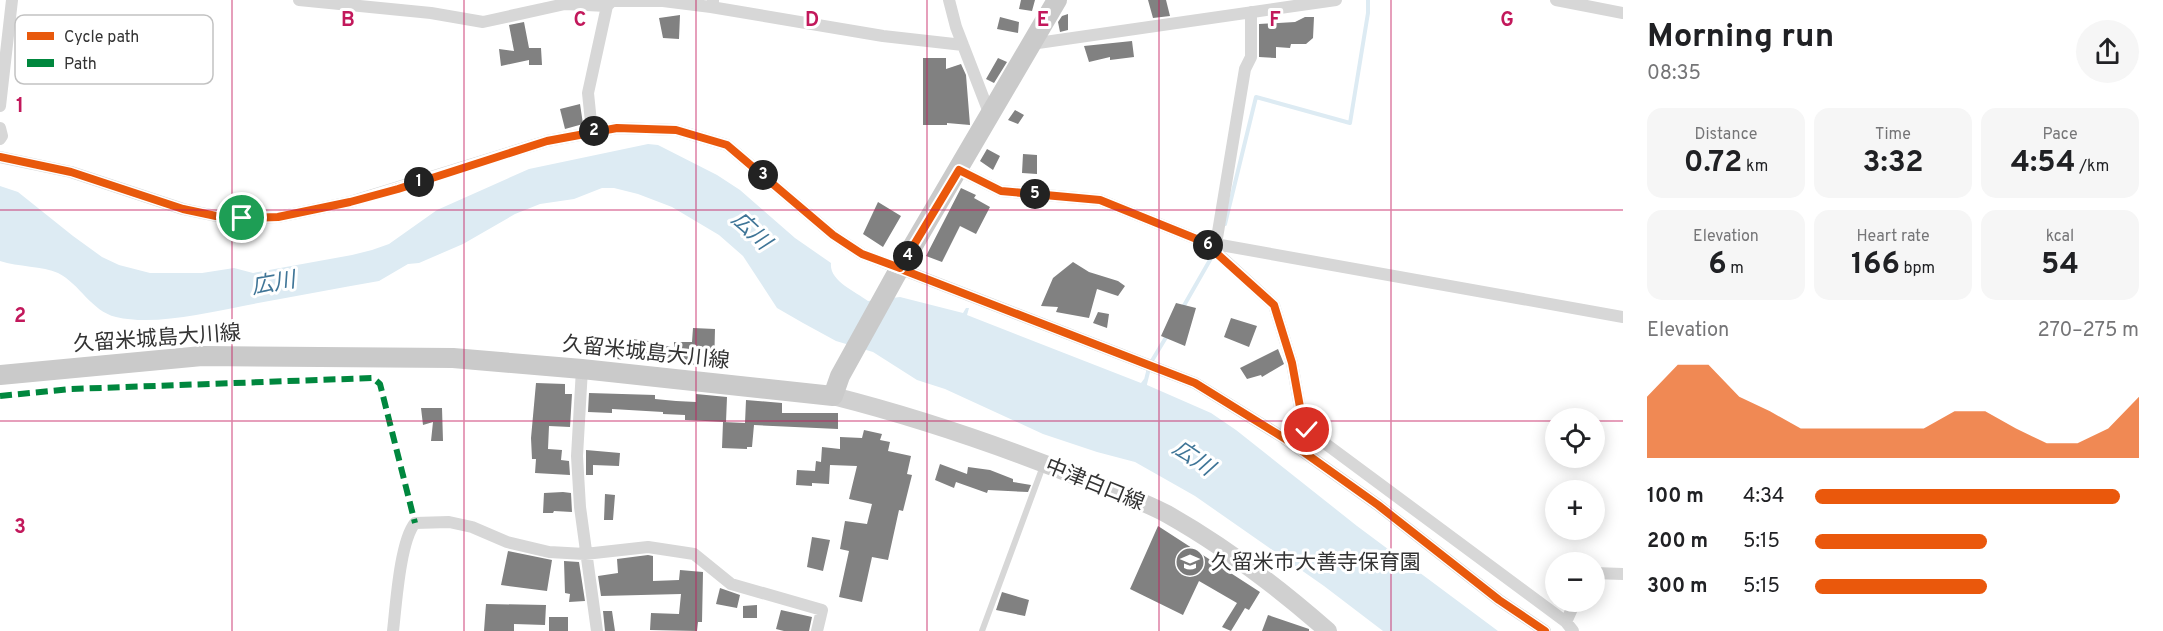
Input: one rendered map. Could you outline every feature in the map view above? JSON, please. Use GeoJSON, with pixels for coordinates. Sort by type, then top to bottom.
{"type":"FeatureCollection","features":[{"type":"Feature","properties":{"kind":"main road"},"geometry":{"type":"LineString","coordinates":[[833,396],[840,376],[899,271],[1057,0]]}},
{"type":"Feature","properties":{"kind":"main road","name":"久留米城島大川線"},"geometry":{"type":"LineString","coordinates":[[0,375],[202,356],[453,358],[582,369],[833,396]]}},
{"type":"Feature","properties":{"kind":"main road","name":"中津白口線"},"geometry":{"type":"LineString","coordinates":[[833,396],[888,410],[1044,463],[1165,513],[1237,560],[1303,609],[1328,631]]}},
{"type":"Feature","properties":{"kind":"street"},"geometry":{"type":"LineString","coordinates":[[0,106],[12,0]]}},
{"type":"Feature","properties":{"kind":"street"},"geometry":{"type":"LineString","coordinates":[[299,0],[432,13],[483,22],[565,4],[663,1],[712,4],[883,36],[963,45]]}},
{"type":"Feature","properties":{"kind":"street"},"geometry":{"type":"LineString","coordinates":[[950,0],[956,27],[990,115]]}},
{"type":"Feature","properties":{"kind":"street"},"geometry":{"type":"LineString","coordinates":[[1031,44],[1251,12],[1280,4],[1336,0]]}},
{"type":"Feature","properties":{"kind":"street"},"geometry":{"type":"LineString","coordinates":[[1556,0],[1623,13]]}},
{"type":"Feature","properties":{"kind":"street"},"geometry":{"type":"LineString","coordinates":[[592,132],[588,93],[610,2]]}},
{"type":"Feature","properties":{"kind":"street"},"geometry":{"type":"LineString","coordinates":[[1210,243],[1245,69],[1251,57],[1251,12]]}},
{"type":"Feature","properties":{"kind":"street"},"geometry":{"type":"LineString","coordinates":[[0,128],[2,136],[0,139]]}},
{"type":"Feature","properties":{"kind":"street"},"geometry":{"type":"LineString","coordinates":[[0,157],[71,172],[183,209],[216,216],[242,218],[278,217],[350,202],[547,141],[617,128],[676,130],[727,145],[833,235],[862,254],[899,271],[1195,383],[1284,438],[1331,471],[1499,600],[1545,631]]}},
{"type":"Feature","properties":{"kind":"street"},"geometry":{"type":"LineString","coordinates":[[959,170],[1001,191],[1100,200],[1210,243],[1623,317]]}},
{"type":"Feature","properties":{"kind":"street"},"geometry":{"type":"LineString","coordinates":[[1210,243],[1274,305],[1292,363],[1302,418],[1307,430],[1570,626]]}},
{"type":"Feature","properties":{"kind":"street"},"geometry":{"type":"LineString","coordinates":[[582,369],[577,456],[585,554],[597,631]]}},
{"type":"Feature","properties":{"kind":"street"},"geometry":{"type":"LineString","coordinates":[[393,631],[400,574],[409,530],[414,523],[449,522],[472,527],[507,542],[549,552],[585,554],[648,546],[694,554],[731,584],[822,610],[817,631]]}},
{"type":"Feature","properties":{"kind":"street"},"geometry":{"type":"LineString","coordinates":[[1605,573],[1623,574]]}},
{"type":"Feature","properties":{"kind":"lane"},"geometry":{"type":"LineString","coordinates":[[982,631],[1044,463]]}},
{"type":"Feature","properties":{"kind":"water","name":"広川"},"geometry":{"type":"Polygon","coordinates":[[[648,144],[658,145],[717,175],[740,190],[795,238],[831,263],[831,269],[838,280],[868,301],[900,297],[963,313],[966,308],[969,308],[967,315],[1141,383],[1144,379],[1147,385],[1211,413],[1498,631],[1383,631],[1324,586],[1195,496],[1135,462],[1043,434],[945,389],[917,380],[873,352],[836,341],[777,308],[743,256],[719,235],[672,207],[614,188],[602,188],[574,199],[540,204],[515,214],[463,244],[419,263],[408,264],[379,281],[180,318],[147,320],[116,317],[99,309],[58,273],[0,261],[0,186],[18,192],[102,257],[119,265],[150,273],[202,273],[234,268],[253,273],[372,250],[389,244],[437,210],[529,169],[648,144]]]}},
{"type":"Feature","properties":{"kind":"building"},"geometry":{"type":"Polygon","coordinates":[[[1021,0],[1035,0],[1032,11],[1019,9],[1021,0]]]}},
{"type":"Feature","properties":{"kind":"building"},"geometry":{"type":"Polygon","coordinates":[[[1148,0],[1166,0],[1170,16],[1153,18],[1148,0]]]}},
{"type":"Feature","properties":{"kind":"building"},"geometry":{"type":"Polygon","coordinates":[[[1068,14],[1068,30],[1060,32],[1058,22],[1062,16],[1068,14]]]}},
{"type":"Feature","properties":{"kind":"building"},"geometry":{"type":"Polygon","coordinates":[[[680,15],[679,39],[663,38],[659,18],[680,15]]]}},
{"type":"Feature","properties":{"kind":"building"},"geometry":{"type":"Polygon","coordinates":[[[1000,17],[1019,22],[1018,33],[997,29],[1000,17]]]}},
{"type":"Feature","properties":{"kind":"building"},"geometry":{"type":"Polygon","coordinates":[[[1305,17],[1314,17],[1313,38],[1306,44],[1291,44],[1290,48],[1276,47],[1276,58],[1259,57],[1259,24],[1295,22],[1305,17]]]}},
{"type":"Feature","properties":{"kind":"building"},"geometry":{"type":"Polygon","coordinates":[[[524,22],[529,48],[541,48],[542,65],[529,65],[529,60],[501,66],[499,49],[514,51],[509,25],[524,22]]]}},
{"type":"Feature","properties":{"kind":"building"},"geometry":{"type":"Polygon","coordinates":[[[1132,41],[1134,57],[1110,60],[1110,57],[1089,62],[1084,46],[1132,41]]]}},
{"type":"Feature","properties":{"kind":"building"},"geometry":{"type":"Polygon","coordinates":[[[923,58],[946,58],[946,69],[961,64],[966,75],[970,125],[947,123],[947,125],[923,125],[923,58]]]}},
{"type":"Feature","properties":{"kind":"building"},"geometry":{"type":"Polygon","coordinates":[[[998,58],[1007,62],[994,83],[986,79],[998,58]]]}},
{"type":"Feature","properties":{"kind":"building"},"geometry":{"type":"Polygon","coordinates":[[[580,104],[583,124],[565,129],[560,109],[580,104]]]}},
{"type":"Feature","properties":{"kind":"building"},"geometry":{"type":"Polygon","coordinates":[[[1015,110],[1024,115],[1018,124],[1008,120],[1015,110]]]}},
{"type":"Feature","properties":{"kind":"building"},"geometry":{"type":"Polygon","coordinates":[[[987,149],[1000,156],[993,170],[980,161],[987,149]]]}},
{"type":"Feature","properties":{"kind":"building"},"geometry":{"type":"Polygon","coordinates":[[[1023,154],[1037,155],[1037,174],[1022,173],[1023,154]]]}},
{"type":"Feature","properties":{"kind":"building"},"geometry":{"type":"Polygon","coordinates":[[[961,188],[976,195],[974,198],[990,207],[976,234],[960,226],[942,262],[926,256],[961,188]]]}},
{"type":"Feature","properties":{"kind":"building"},"geometry":{"type":"Polygon","coordinates":[[[878,202],[901,216],[883,247],[863,234],[878,202]]]}},
{"type":"Feature","properties":{"kind":"building"},"geometry":{"type":"Polygon","coordinates":[[[1073,262],[1089,272],[1118,281],[1125,286],[1118,296],[1097,289],[1089,318],[1056,312],[1058,307],[1041,306],[1053,278],[1073,262]]]}},
{"type":"Feature","properties":{"kind":"building"},"geometry":{"type":"Polygon","coordinates":[[[1176,303],[1196,308],[1185,346],[1161,336],[1176,303]]]}},
{"type":"Feature","properties":{"kind":"building"},"geometry":{"type":"Polygon","coordinates":[[[1098,312],[1109,314],[1107,328],[1093,323],[1098,312]]]}},
{"type":"Feature","properties":{"kind":"building"},"geometry":{"type":"Polygon","coordinates":[[[1231,318],[1257,326],[1249,347],[1224,337],[1231,318]]]}},
{"type":"Feature","properties":{"kind":"building"},"geometry":{"type":"Polygon","coordinates":[[[693,328],[715,329],[714,369],[691,364],[691,360],[631,354],[632,339],[674,348],[674,342],[692,342],[693,328]]]}},
{"type":"Feature","properties":{"kind":"building"},"geometry":{"type":"Polygon","coordinates":[[[614,349],[624,349],[624,360],[610,358],[614,349]]]}},
{"type":"Feature","properties":{"kind":"building"},"geometry":{"type":"Polygon","coordinates":[[[1278,349],[1284,364],[1262,377],[1261,375],[1247,379],[1240,368],[1278,349]]]}},
{"type":"Feature","properties":{"kind":"building"},"geometry":{"type":"Polygon","coordinates":[[[536,383],[565,384],[565,394],[572,394],[570,427],[549,426],[548,449],[562,450],[561,460],[569,461],[570,475],[535,473],[536,459],[532,459],[531,438],[536,383]]]}},
{"type":"Feature","properties":{"kind":"building"},"geometry":{"type":"Polygon","coordinates":[[[589,393],[655,395],[655,399],[696,402],[696,394],[727,397],[726,422],[685,420],[685,415],[663,414],[663,412],[612,409],[612,413],[588,412],[589,393]]]}},
{"type":"Feature","properties":{"kind":"building"},"geometry":{"type":"Polygon","coordinates":[[[746,400],[782,403],[782,413],[838,413],[838,429],[754,425],[752,447],[747,447],[747,449],[722,448],[723,422],[745,423],[746,400]]]}},
{"type":"Feature","properties":{"kind":"building"},"geometry":{"type":"Polygon","coordinates":[[[421,408],[442,408],[443,441],[431,441],[433,422],[423,425],[421,408]]]}},
{"type":"Feature","properties":{"kind":"building"},"geometry":{"type":"Polygon","coordinates":[[[864,430],[882,434],[880,440],[890,442],[888,451],[911,456],[907,474],[912,475],[903,511],[899,510],[888,560],[872,557],[862,602],[839,597],[849,551],[840,549],[845,521],[867,524],[872,504],[849,499],[857,466],[830,465],[829,484],[796,485],[797,470],[815,471],[816,461],[821,462],[822,447],[840,449],[840,437],[862,438],[864,430]]]}},
{"type":"Feature","properties":{"kind":"building"},"geometry":{"type":"Polygon","coordinates":[[[586,450],[620,453],[619,466],[593,465],[593,475],[586,475],[586,450]]]}},
{"type":"Feature","properties":{"kind":"building"},"geometry":{"type":"Polygon","coordinates":[[[940,464],[967,474],[968,467],[990,470],[1013,479],[1013,482],[1031,485],[1028,492],[988,490],[987,493],[956,482],[954,488],[935,480],[940,464]]]}},
{"type":"Feature","properties":{"kind":"building"},"geometry":{"type":"Polygon","coordinates":[[[544,493],[571,493],[572,512],[543,513],[544,493]]]}},
{"type":"Feature","properties":{"kind":"building"},"geometry":{"type":"Polygon","coordinates":[[[605,494],[615,495],[613,520],[604,520],[605,494]]]}},
{"type":"Feature","properties":{"kind":"building"},"geometry":{"type":"Polygon","coordinates":[[[1158,526],[1260,592],[1249,610],[1245,608],[1231,631],[1222,627],[1237,603],[1199,581],[1183,615],[1130,589],[1158,526]]]}},
{"type":"Feature","properties":{"kind":"building"},"geometry":{"type":"Polygon","coordinates":[[[812,537],[830,540],[823,571],[807,567],[812,537]]]}},
{"type":"Feature","properties":{"kind":"building"},"geometry":{"type":"Polygon","coordinates":[[[508,551],[552,560],[547,591],[501,585],[508,551]]]}},
{"type":"Feature","properties":{"kind":"building"},"geometry":{"type":"Polygon","coordinates":[[[653,556],[653,581],[679,580],[680,570],[703,572],[702,622],[698,622],[697,631],[650,630],[651,613],[679,614],[681,594],[601,596],[598,576],[618,573],[617,559],[653,556]]]}},
{"type":"Feature","properties":{"kind":"building"},"geometry":{"type":"Polygon","coordinates":[[[564,561],[579,562],[585,601],[569,602],[570,594],[565,593],[564,561]]]}},
{"type":"Feature","properties":{"kind":"building"},"geometry":{"type":"Polygon","coordinates":[[[720,588],[740,595],[737,608],[716,604],[720,588]]]}},
{"type":"Feature","properties":{"kind":"building"},"geometry":{"type":"Polygon","coordinates":[[[1002,592],[1029,600],[1025,616],[996,610],[1002,592]]]}},
{"type":"Feature","properties":{"kind":"building"},"geometry":{"type":"Polygon","coordinates":[[[486,604],[546,605],[545,625],[514,624],[514,631],[484,631],[486,604]]]}},
{"type":"Feature","properties":{"kind":"building"},"geometry":{"type":"Polygon","coordinates":[[[757,605],[757,618],[743,618],[743,606],[757,605]]]}},
{"type":"Feature","properties":{"kind":"building"},"geometry":{"type":"Polygon","coordinates":[[[781,610],[812,617],[809,631],[776,629],[781,610]]]}},
{"type":"Feature","properties":{"kind":"building"},"geometry":{"type":"Polygon","coordinates":[[[603,611],[612,611],[615,631],[605,631],[603,611]]]}},
{"type":"Feature","properties":{"kind":"building"},"geometry":{"type":"Polygon","coordinates":[[[1268,615],[1309,629],[1309,631],[1262,631],[1268,615]]]}},
{"type":"Feature","properties":{"kind":"building"},"geometry":{"type":"Polygon","coordinates":[[[549,617],[568,617],[568,631],[549,631],[549,617]]]}},
{"type":"Feature","properties":{"kind":"waterway"},"geometry":{"type":"LineString","coordinates":[[1225,224],[1256,97],[1350,123],[1368,13],[1368,0]]}},
{"type":"Feature","properties":{"kind":"waterway"},"geometry":{"type":"LineString","coordinates":[[1182,309],[1214,253]]}},
{"type":"Feature","properties":{"kind":"waterway"},"geometry":{"type":"LineString","coordinates":[[1145,384],[1150,364],[1168,334]]}},
{"type":"Feature","properties":{"kind":"marked path"},"geometry":{"type":"LineString","coordinates":[[0,396],[71,389],[373,378],[380,384],[415,523]]}},
{"type":"Feature","properties":{"kind":"cycle path"},"geometry":{"type":"LineString","coordinates":[[0,157],[71,172],[183,209],[216,216],[242,218],[278,217],[350,202],[547,141],[617,128],[676,130],[727,145],[833,235],[862,254],[1195,383],[1284,438],[1378,505],[1499,600],[1545,631]]}},
{"type":"Feature","properties":{"kind":"place","name":"久留米市大善寺保育園"},"geometry":{"type":"Point","coordinates":[1190,562]}},
{"type":"Feature","properties":{"kind":"route"},"geometry":{"type":"LineString","coordinates":[[242,218],[278,217],[350,202],[547,141],[617,128],[676,130],[727,145],[766,177],[792,203],[833,235],[862,254],[900,268],[959,170],[1001,191],[1100,200],[1204,242],[1274,305],[1292,363],[1302,418],[1307,430]]}}]}
